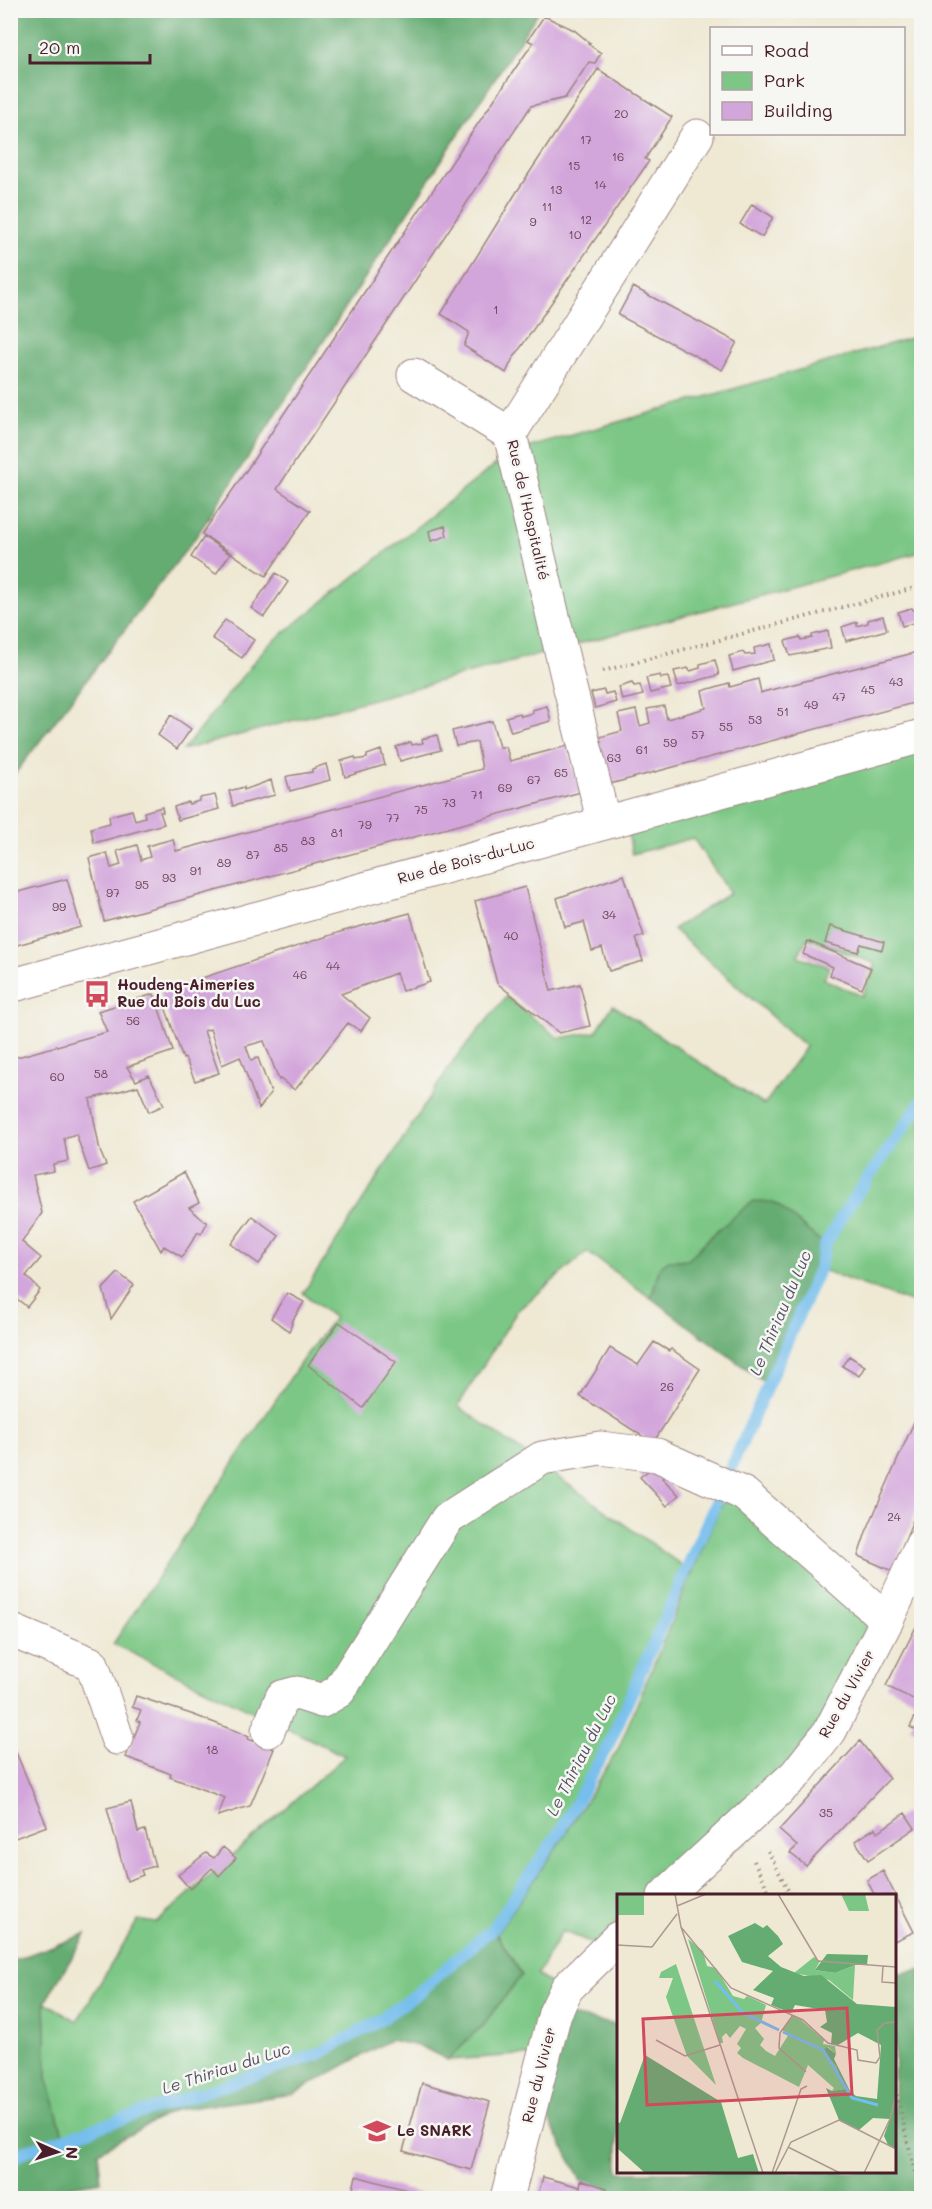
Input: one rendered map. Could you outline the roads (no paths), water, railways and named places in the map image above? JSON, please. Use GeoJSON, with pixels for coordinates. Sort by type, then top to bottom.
{"type":"FeatureCollection","features":[{"type":"Feature","properties":{"kind":"street","name":"Rue de l'Hospitalité"},"geometry":{"type":"LineString","coordinates":[[604,823],[510,434],[697,136]]}},
{"type":"Feature","properties":{"kind":"street"},"geometry":{"type":"LineString","coordinates":[[414,375],[510,434]]}},
{"type":"Feature","properties":{"kind":"street","name":"Rue de Bois-du-Luc"},"geometry":{"type":"LineString","coordinates":[[10,986],[921,736]]}},
{"type":"Feature","properties":{"kind":"street"},"geometry":{"type":"LineString","coordinates":[[268,1731],[282,1697],[297,1694],[322,1701],[339,1690],[447,1519],[542,1458],[600,1448],[657,1455],[706,1476],[744,1494],[887,1620]]}},
{"type":"Feature","properties":{"kind":"street","name":"Rue du Vivier"},"geometry":{"type":"LineString","coordinates":[[666,1894],[796,1774],[830,1731],[887,1620],[921,1544]]}},
{"type":"Feature","properties":{"kind":"street"},"geometry":{"type":"LineString","coordinates":[[10,1630],[92,1664],[117,1738]]}},
{"type":"Feature","properties":{"kind":"street","name":"Rue du Vivier"},"geometry":{"type":"LineString","coordinates":[[507,2199],[555,2013],[567,1988],[617,1939]]}},
{"type":"Feature","properties":{"kind":"waterway","name":"Le Thiriau du Luc"},"geometry":{"type":"LineString","coordinates":[[10,2162],[20,2153],[319,2054],[377,2022],[418,1993],[493,1928],[562,1828],[610,1742],[819,1269],[825,1245],[843,1214],[922,1101]]}},
{"type":"Feature","properties":{"kind":"place","name":"Houdeng-Aimeries Rue du Bois du Luc"},"geometry":{"type":"Point","coordinates":[97,994]}},
{"type":"Feature","properties":{"kind":"place","name":"Le SNARK"},"geometry":{"type":"Point","coordinates":[377,2131]}}]}
